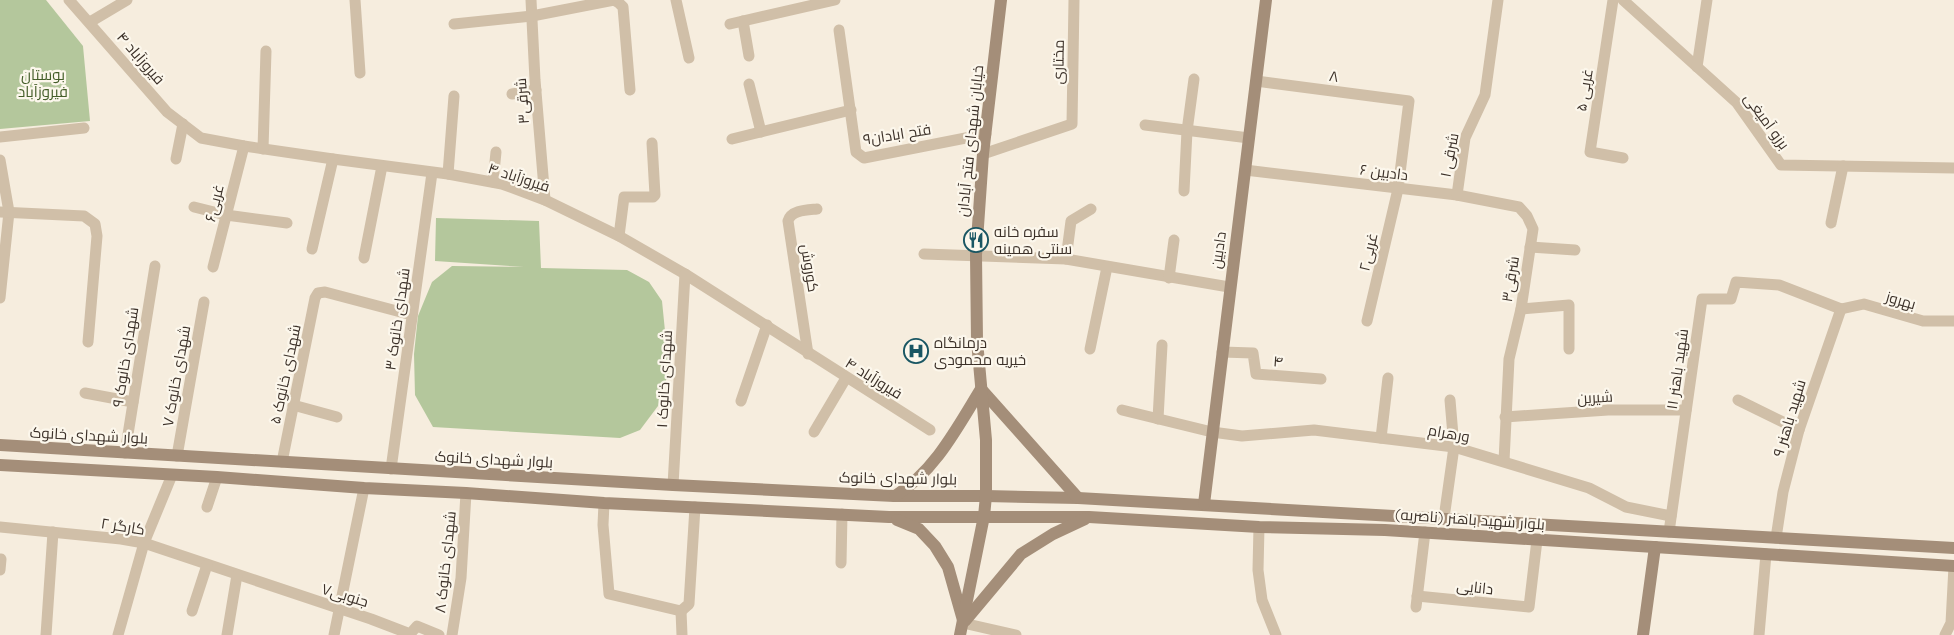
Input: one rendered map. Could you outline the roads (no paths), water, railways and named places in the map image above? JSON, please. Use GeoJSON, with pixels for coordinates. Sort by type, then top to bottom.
{"type":"FeatureCollection","features":[{"type":"Feature","properties":{"kind":"main road","name":"خیابان شهدای فتح آبادان"},"geometry":{"type":"LineString","coordinates":[[962,629],[984,516],[986,496],[986,440],[977,340],[976,255],[983,154],[1001,0]]}},
{"type":"Feature","properties":{"kind":"main road","name":"دادبین"},"geometry":{"type":"LineString","coordinates":[[1204,504],[1266,0]]}},
{"type":"Feature","properties":{"kind":"main road"},"geometry":{"type":"LineString","coordinates":[[894,496],[910,487],[933,463],[944,449],[980,389],[1078,498]]}},
{"type":"Feature","properties":{"kind":"main road","name":"بلوار شهدای خانوک"},"geometry":{"type":"LineString","coordinates":[[0,446],[673,485],[894,496],[986,496]]}},
{"type":"Feature","properties":{"kind":"main road"},"geometry":{"type":"LineString","coordinates":[[0,465],[217,477],[604,503],[889,517],[984,516]]}},
{"type":"Feature","properties":{"kind":"main road","name":"بلوار شهید باهنر (ناصریه)"},"geometry":{"type":"LineString","coordinates":[[986,496],[1204,504],[1954,548]]}},
{"type":"Feature","properties":{"kind":"main road","name":"بلوار شهید باهنر (ناصریه)"},"geometry":{"type":"LineString","coordinates":[[984,516],[1089,517],[1259,527],[1424,532],[1954,566]]}},
{"type":"Feature","properties":{"kind":"main road"},"geometry":{"type":"LineString","coordinates":[[889,517],[919,529],[935,546],[948,567],[962,629]]}},
{"type":"Feature","properties":{"kind":"main road"},"geometry":{"type":"LineString","coordinates":[[962,629],[1021,554],[1053,534],[1089,517]]}},
{"type":"Feature","properties":{"kind":"main road"},"geometry":{"type":"LineString","coordinates":[[1907,563],[1909,546]]}},
{"type":"Feature","properties":{"kind":"main road"},"geometry":{"type":"LineString","coordinates":[[1643,635],[1655,547]]}},
{"type":"Feature","properties":{"kind":"street","name":"فیروزآباد ۴"},"geometry":{"type":"LineString","coordinates":[[69,0],[167,112],[202,138],[333,160],[448,174],[492,182],[545,200],[618,236],[685,274],[930,430]]}},
{"type":"Feature","properties":{"kind":"street"},"geometry":{"type":"LineString","coordinates":[[90,22],[127,0]]}},
{"type":"Feature","properties":{"kind":"street"},"geometry":{"type":"LineString","coordinates":[[355,0],[360,73]]}},
{"type":"Feature","properties":{"kind":"street","name":"شرقی۳"},"geometry":{"type":"LineString","coordinates":[[531,0],[545,200]]}},
{"type":"Feature","properties":{"kind":"street"},"geometry":{"type":"LineString","coordinates":[[454,24],[532,16],[614,0],[622,7],[630,90]]}},
{"type":"Feature","properties":{"kind":"street"},"geometry":{"type":"LineString","coordinates":[[676,0],[689,58]]}},
{"type":"Feature","properties":{"kind":"street"},"geometry":{"type":"LineString","coordinates":[[730,24],[835,0]]}},
{"type":"Feature","properties":{"kind":"street","name":"مختاری"},"geometry":{"type":"LineString","coordinates":[[983,154],[1072,124],[1074,0]]}},
{"type":"Feature","properties":{"kind":"street","name":"۱ شرقی"},"geometry":{"type":"LineString","coordinates":[[1457,195],[1465,138],[1485,95],[1498,0]]}},
{"type":"Feature","properties":{"kind":"street","name":"۵ غربی"},"geometry":{"type":"LineString","coordinates":[[1613,0],[1590,152],[1624,158]]}},
{"type":"Feature","properties":{"kind":"street","name":"برزو آمیغی"},"geometry":{"type":"LineString","coordinates":[[1623,0],[1635,5],[1736,103],[1781,165],[1954,168]]}},
{"type":"Feature","properties":{"kind":"street"},"geometry":{"type":"LineString","coordinates":[[1697,67],[1707,0]]}},
{"type":"Feature","properties":{"kind":"street"},"geometry":{"type":"LineString","coordinates":[[744,21],[750,56]]}},
{"type":"Feature","properties":{"kind":"street","name":"فتح ابادان۹"},"geometry":{"type":"LineString","coordinates":[[839,30],[856,152],[864,158],[986,134]]}},
{"type":"Feature","properties":{"kind":"street"},"geometry":{"type":"LineString","coordinates":[[263,149],[266,51]]}},
{"type":"Feature","properties":{"kind":"street"},"geometry":{"type":"LineString","coordinates":[[1184,191],[1187,131],[1194,79]]}},
{"type":"Feature","properties":{"kind":"street","name":"۸"},"geometry":{"type":"LineString","coordinates":[[1256,81],[1409,101]]}},
{"type":"Feature","properties":{"kind":"street"},"geometry":{"type":"LineString","coordinates":[[749,84],[761,132]]}},
{"type":"Feature","properties":{"kind":"street"},"geometry":{"type":"LineString","coordinates":[[512,94],[536,90]]}},
{"type":"Feature","properties":{"kind":"street"},"geometry":{"type":"LineString","coordinates":[[448,174],[454,96]]}},
{"type":"Feature","properties":{"kind":"street","name":"غربی۲"},"geometry":{"type":"LineString","coordinates":[[1368,321],[1398,189],[1409,101]]}},
{"type":"Feature","properties":{"kind":"street"},"geometry":{"type":"LineString","coordinates":[[732,139],[851,110]]}},
{"type":"Feature","properties":{"kind":"street"},"geometry":{"type":"LineString","coordinates":[[176,159],[183,124]]}},
{"type":"Feature","properties":{"kind":"street"},"geometry":{"type":"LineString","coordinates":[[1145,125],[1249,138]]}},
{"type":"Feature","properties":{"kind":"street"},"geometry":{"type":"LineString","coordinates":[[0,137],[84,128]]}},
{"type":"Feature","properties":{"kind":"street"},"geometry":{"type":"LineString","coordinates":[[618,236],[624,197],[653,197],[655,195],[652,143]]}},
{"type":"Feature","properties":{"kind":"street","name":"غربی۶"},"geometry":{"type":"LineString","coordinates":[[212,267],[244,146]]}},
{"type":"Feature","properties":{"kind":"street"},"geometry":{"type":"LineString","coordinates":[[492,182],[496,152]]}},
{"type":"Feature","properties":{"kind":"street"},"geometry":{"type":"LineString","coordinates":[[0,160],[5,212],[0,298]]}},
{"type":"Feature","properties":{"kind":"street"},"geometry":{"type":"LineString","coordinates":[[312,249],[333,160]]}},
{"type":"Feature","properties":{"kind":"street"},"geometry":{"type":"LineString","coordinates":[[364,258],[382,166]]}},
{"type":"Feature","properties":{"kind":"street"},"geometry":{"type":"LineString","coordinates":[[1831,223],[1843,166]]}},
{"type":"Feature","properties":{"kind":"street","name":"دادبین ۶"},"geometry":{"type":"LineString","coordinates":[[1245,170],[1457,195],[1519,207]]}},
{"type":"Feature","properties":{"kind":"street","name":"شهدای خانوک ۳"},"geometry":{"type":"LineString","coordinates":[[391,469],[432,173]]}},
{"type":"Feature","properties":{"kind":"street"},"geometry":{"type":"LineString","coordinates":[[194,207],[226,215],[287,223]]}},
{"type":"Feature","properties":{"kind":"street","name":"شرقی۳"},"geometry":{"type":"LineString","coordinates":[[1504,461],[1509,359],[1521,309],[1533,229],[1527,216],[1519,207]]}},
{"type":"Feature","properties":{"kind":"street","name":"کوروش"},"geometry":{"type":"LineString","coordinates":[[808,354],[788,221],[789,216],[793,213],[817,209]]}},
{"type":"Feature","properties":{"kind":"street"},"geometry":{"type":"LineString","coordinates":[[1066,259],[1071,221],[1091,209]]}},
{"type":"Feature","properties":{"kind":"street"},"geometry":{"type":"LineString","coordinates":[[5,212],[84,216],[95,224],[97,236],[88,342]]}},
{"type":"Feature","properties":{"kind":"street"},"geometry":{"type":"LineString","coordinates":[[1169,278],[1174,240]]}},
{"type":"Feature","properties":{"kind":"street"},"geometry":{"type":"LineString","coordinates":[[1530,247],[1575,250]]}},
{"type":"Feature","properties":{"kind":"street"},"geometry":{"type":"LineString","coordinates":[[924,254],[1066,259],[1230,288]]}},
{"type":"Feature","properties":{"kind":"street","name":"شهدای خانوک ۹"},"geometry":{"type":"LineString","coordinates":[[125,453],[155,266]]}},
{"type":"Feature","properties":{"kind":"street"},"geometry":{"type":"LineString","coordinates":[[1090,349],[1106,266]]}},
{"type":"Feature","properties":{"kind":"street","name":"شهدای خانوک ۱"},"geometry":{"type":"LineString","coordinates":[[673,485],[685,274]]}},
{"type":"Feature","properties":{"kind":"street","name":"شهید باهنر ۱۱"},"geometry":{"type":"LineString","coordinates":[[1669,532],[1702,299],[1731,298],[1736,282],[1779,285],[1841,309]]}},
{"type":"Feature","properties":{"kind":"street","name":"شهدای خانوک ۵"},"geometry":{"type":"LineString","coordinates":[[282,462],[318,293],[326,292],[412,315]]}},
{"type":"Feature","properties":{"kind":"street","name":"شهدای خانوک ۷"},"geometry":{"type":"LineString","coordinates":[[177,456],[204,302]]}},
{"type":"Feature","properties":{"kind":"street","name":"بهروز"},"geometry":{"type":"LineString","coordinates":[[1841,309],[1864,304],[1923,321],[1954,320]]}},
{"type":"Feature","properties":{"kind":"street"},"geometry":{"type":"LineString","coordinates":[[1521,309],[1569,305],[1569,349]]}},
{"type":"Feature","properties":{"kind":"street","name":"شهید باهنر ۹"},"geometry":{"type":"LineString","coordinates":[[1776,538],[1783,492],[1799,430],[1841,309]]}},
{"type":"Feature","properties":{"kind":"street"},"geometry":{"type":"LineString","coordinates":[[740,401],[766,325]]}},
{"type":"Feature","properties":{"kind":"street"},"geometry":{"type":"LineString","coordinates":[[1158,419],[1162,345]]}},
{"type":"Feature","properties":{"kind":"street","name":"۴"},"geometry":{"type":"LineString","coordinates":[[1222,352],[1253,353],[1256,374],[1321,379]]}},
{"type":"Feature","properties":{"kind":"street"},"geometry":{"type":"LineString","coordinates":[[814,432],[846,378]]}},
{"type":"Feature","properties":{"kind":"street"},"geometry":{"type":"LineString","coordinates":[[1382,438],[1388,378]]}},
{"type":"Feature","properties":{"kind":"street"},"geometry":{"type":"LineString","coordinates":[[85,392],[133,402]]}},
{"type":"Feature","properties":{"kind":"street"},"geometry":{"type":"LineString","coordinates":[[1444,518],[1454,447],[1450,400]]}},
{"type":"Feature","properties":{"kind":"street"},"geometry":{"type":"LineString","coordinates":[[1738,400],[1799,430]]}},
{"type":"Feature","properties":{"kind":"street"},"geometry":{"type":"LineString","coordinates":[[293,405],[338,417]]}},
{"type":"Feature","properties":{"kind":"street","name":"ورهرام"},"geometry":{"type":"LineString","coordinates":[[1122,410],[1212,432],[1242,436],[1314,430],[1454,447],[1589,488],[1626,506],[1671,516]]}},
{"type":"Feature","properties":{"kind":"street","name":"شیرین"},"geometry":{"type":"LineString","coordinates":[[1505,417],[1608,410],[1686,410]]}},
{"type":"Feature","properties":{"kind":"street"},"geometry":{"type":"LineString","coordinates":[[118,635],[144,543],[172,476]]}},
{"type":"Feature","properties":{"kind":"street"},"geometry":{"type":"LineString","coordinates":[[207,507],[217,477]]}},
{"type":"Feature","properties":{"kind":"street"},"geometry":{"type":"LineString","coordinates":[[334,635],[364,488]]}},
{"type":"Feature","properties":{"kind":"street","name":"شهدای خانوک ۸"},"geometry":{"type":"LineString","coordinates":[[452,635],[461,578],[466,493]]}},
{"type":"Feature","properties":{"kind":"street"},"geometry":{"type":"LineString","coordinates":[[604,503],[603,525],[609,594],[681,611]]}},
{"type":"Feature","properties":{"kind":"street"},"geometry":{"type":"LineString","coordinates":[[681,611],[689,604],[695,507]]}},
{"type":"Feature","properties":{"kind":"street"},"geometry":{"type":"LineString","coordinates":[[841,563],[842,514]]}},
{"type":"Feature","properties":{"kind":"street","name":"کارگر ۲"},"geometry":{"type":"LineString","coordinates":[[0,527],[144,543],[237,575]]}},
{"type":"Feature","properties":{"kind":"street"},"geometry":{"type":"LineString","coordinates":[[1259,527],[1258,570],[1262,600],[1276,635]]}},
{"type":"Feature","properties":{"kind":"street"},"geometry":{"type":"LineString","coordinates":[[46,635],[53,532]]}},
{"type":"Feature","properties":{"kind":"street","name":"دانایی"},"geometry":{"type":"LineString","coordinates":[[1424,532],[1417,602],[1529,607],[1537,540]]}},
{"type":"Feature","properties":{"kind":"street"},"geometry":{"type":"LineString","coordinates":[[1759,635],[1766,554]]}},
{"type":"Feature","properties":{"kind":"street"},"geometry":{"type":"LineString","coordinates":[[192,611],[207,565]]}},
{"type":"Feature","properties":{"kind":"street"},"geometry":{"type":"LineString","coordinates":[[1949,634],[1954,566]]}},
{"type":"Feature","properties":{"kind":"street"},"geometry":{"type":"LineString","coordinates":[[227,635],[237,575]]}},
{"type":"Feature","properties":{"kind":"street","name":"جنوبی۷"},"geometry":{"type":"LineString","coordinates":[[237,575],[340,610],[386,630],[410,634],[417,626],[439,635]]}},
{"type":"Feature","properties":{"kind":"street"},"geometry":{"type":"LineString","coordinates":[[681,611],[682,635]]}},
{"type":"Feature","properties":{"kind":"street"},"geometry":{"type":"LineString","coordinates":[[962,629],[1016,635]]}},
{"type":"Feature","properties":{"kind":"place","name":"سفره خانه سنتی همینه"},"geometry":{"type":"Point","coordinates":[976,240]}},
{"type":"Feature","properties":{"kind":"place","name":"درمانگاه خیریه محمودی"},"geometry":{"type":"Point","coordinates":[916,351]}},
{"type":"Feature","properties":{"kind":"park label","name":"بوستان فیروزآباد"},"geometry":{"type":"Point","coordinates":[43,82]}}]}
